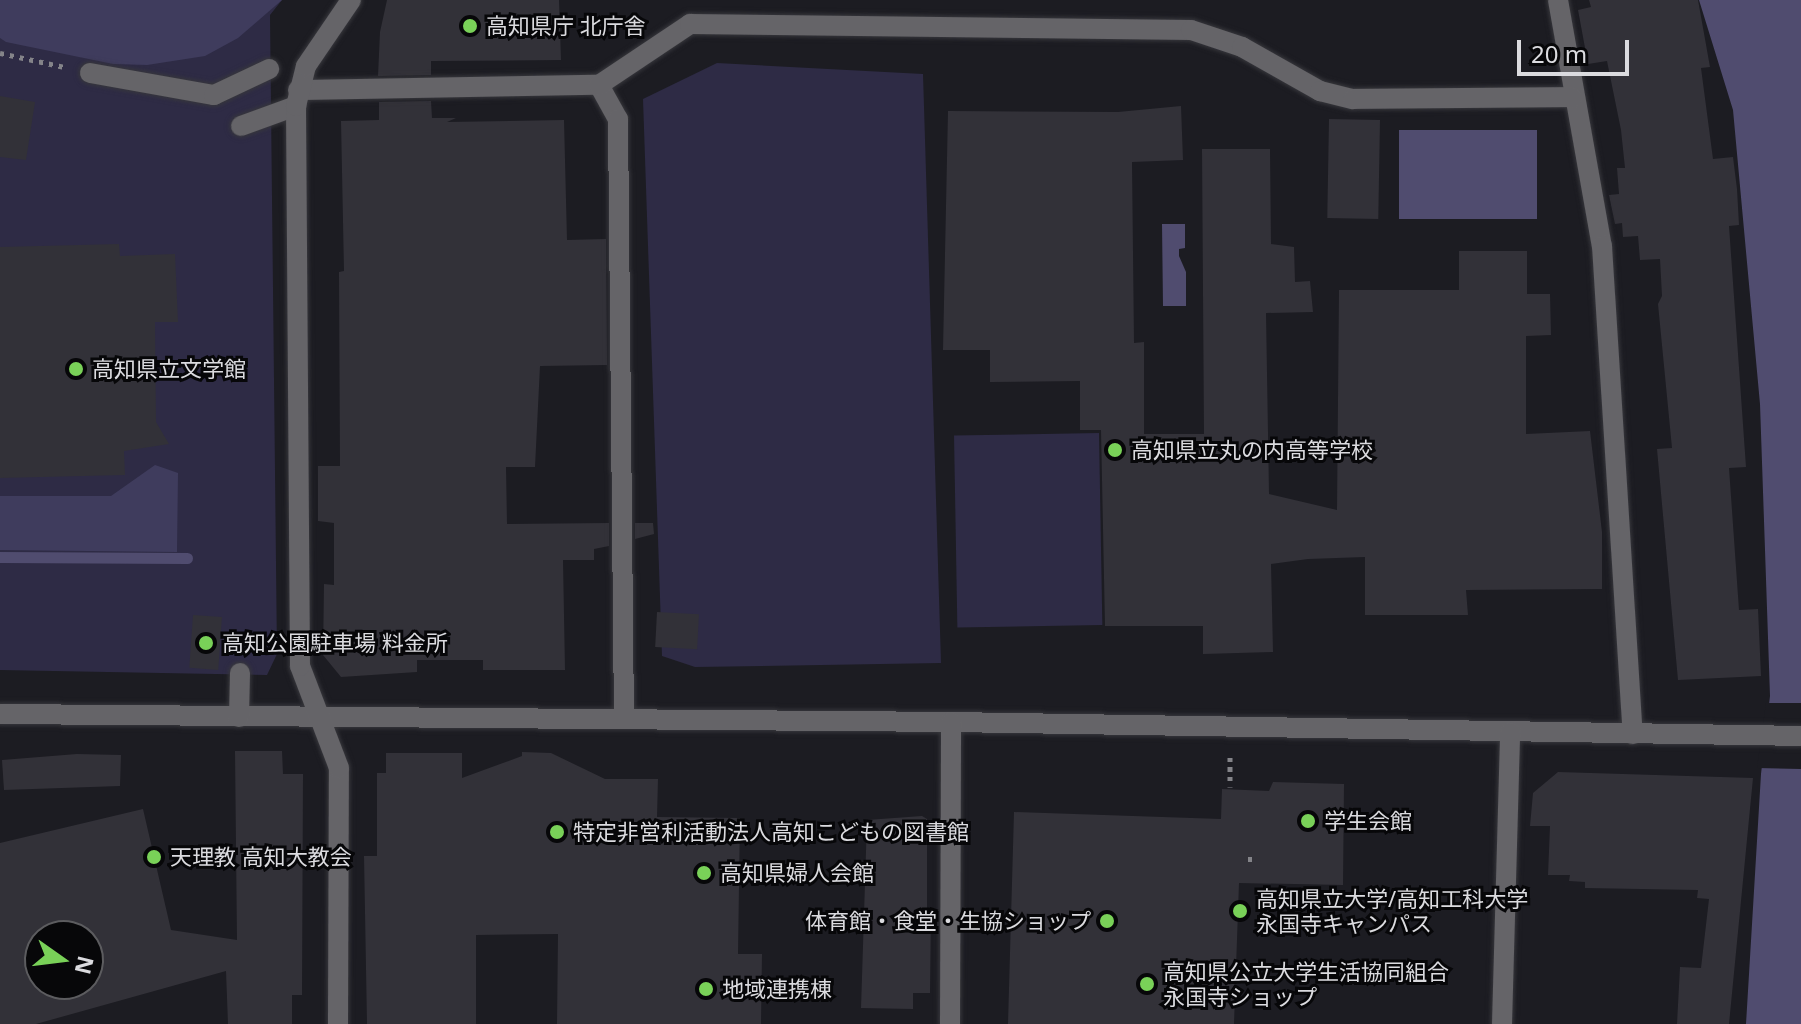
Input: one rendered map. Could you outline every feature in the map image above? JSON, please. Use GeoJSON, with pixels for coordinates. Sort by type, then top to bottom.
{"type":"FeatureCollection","features":[{"type":"Feature","properties":{"kind":"street"},"geometry":{"type":"LineString","coordinates":[[338,1024],[339,768],[300,666],[297,98],[306,66],[351,0]]}},
{"type":"Feature","properties":{"kind":"street"},"geometry":{"type":"LineString","coordinates":[[1558,0],[1572,97],[1602,246],[1633,734]]}},
{"type":"Feature","properties":{"kind":"street"},"geometry":{"type":"LineString","coordinates":[[241,126],[297,98],[599,85],[690,24],[1191,30],[1242,47],[1320,91],[1353,99],[1572,97]]}},
{"type":"Feature","properties":{"kind":"street"},"geometry":{"type":"LineString","coordinates":[[90,73],[214,95],[269,69]]}},
{"type":"Feature","properties":{"kind":"street"},"geometry":{"type":"LineString","coordinates":[[599,85],[618,119],[624,718]]}},
{"type":"Feature","properties":{"kind":"street"},"geometry":{"type":"LineString","coordinates":[[239,717],[240,673]]}},
{"type":"Feature","properties":{"kind":"street"},"geometry":{"type":"LineString","coordinates":[[0,714],[624,718],[1801,736]]}},
{"type":"Feature","properties":{"kind":"street"},"geometry":{"type":"LineString","coordinates":[[950,1024],[951,722]]}},
{"type":"Feature","properties":{"kind":"street"},"geometry":{"type":"LineString","coordinates":[[1502,1024],[1510,732]]}},
{"type":"Feature","properties":{"kind":"path"},"geometry":{"type":"LineString","coordinates":[[0,53],[90,73]]}},
{"type":"Feature","properties":{"kind":"path"},"geometry":{"type":"LineString","coordinates":[[1230,757],[1230,787]]}},
{"type":"Feature","properties":{"kind":"shaded area"},"geometry":{"type":"Polygon","coordinates":[[[0,0],[282,0],[270,15],[277,654],[267,675],[0,670],[0,0]]]}},
{"type":"Feature","properties":{"kind":"shaded area"},"geometry":{"type":"Polygon","coordinates":[[[0,0],[282,0],[238,38],[205,56],[147,65],[113,64],[6,42],[0,38],[0,0]]]}},
{"type":"Feature","properties":{"kind":"shaded area"},"geometry":{"type":"Polygon","coordinates":[[[1699,0],[1801,0],[1801,1024],[1746,1024],[1761,774],[1770,696],[1760,404],[1733,110],[1699,0]]]}},
{"type":"Feature","properties":{"kind":"shaded area"},"geometry":{"type":"Polygon","coordinates":[[[717,63],[923,74],[941,663],[695,667],[662,656],[643,99],[717,63]]]}},
{"type":"Feature","properties":{"kind":"shaded area"},"geometry":{"type":"Polygon","coordinates":[[[1399,130],[1537,130],[1537,219],[1399,219],[1399,130]]]}},
{"type":"Feature","properties":{"kind":"shaded area"},"geometry":{"type":"Polygon","coordinates":[[[1162,224],[1185,224],[1185,248],[1179,249],[1179,256],[1186,272],[1186,306],[1163,306],[1162,224]]]}},
{"type":"Feature","properties":{"kind":"shaded area"},"geometry":{"type":"Polygon","coordinates":[[[1099,433],[1102,625],[957,628],[954,436],[1099,433]]]}},
{"type":"Feature","properties":{"kind":"shaded area"},"geometry":{"type":"Polygon","coordinates":[[[155,465],[178,473],[177,552],[0,550],[0,496],[111,496],[155,465]]]}},
{"type":"Feature","properties":{"kind":"pier"},"geometry":{"type":"Polygon","coordinates":[[[1766,703],[1801,703],[1801,769],[1757,768],[1766,703]]]}},
{"type":"Feature","properties":{"kind":"building","name":"高知県庁 北庁舎"},"geometry":{"type":"Polygon","coordinates":[[[387,0],[559,0],[561,60],[431,61],[431,75],[378,76],[380,32],[387,0]]]}},
{"type":"Feature","properties":{"kind":"building"},"geometry":{"type":"Polygon","coordinates":[[[1589,0],[1698,0],[1710,67],[1701,68],[1713,159],[1733,157],[1737,189],[1739,225],[1729,226],[1746,467],[1729,468],[1739,610],[1758,609],[1761,676],[1678,680],[1657,449],[1672,448],[1658,304],[1662,296],[1660,259],[1640,260],[1638,236],[1623,237],[1622,223],[1615,224],[1609,195],[1619,194],[1617,168],[1625,168],[1621,130],[1607,61],[1588,64],[1578,10],[1591,7],[1589,0]]]}},
{"type":"Feature","properties":{"kind":"building"},"geometry":{"type":"Polygon","coordinates":[[[0,96],[35,102],[26,160],[0,157],[0,96]]]}},
{"type":"Feature","properties":{"kind":"building"},"geometry":{"type":"Polygon","coordinates":[[[431,101],[432,118],[456,118],[447,122],[564,120],[567,240],[606,239],[607,365],[540,366],[535,467],[506,467],[507,524],[609,523],[609,546],[594,549],[594,560],[563,560],[565,670],[483,670],[483,660],[417,660],[417,672],[341,677],[323,655],[324,584],[334,585],[334,523],[318,521],[318,466],[340,466],[339,272],[344,271],[341,121],[379,120],[379,102],[431,101]]]}},
{"type":"Feature","properties":{"kind":"building"},"geometry":{"type":"Polygon","coordinates":[[[1181,106],[1183,160],[1132,162],[1134,343],[1144,342],[1144,434],[1204,434],[1202,149],[1270,149],[1271,244],[1294,247],[1295,282],[1310,281],[1313,312],[1266,313],[1269,494],[1337,510],[1339,290],[1459,290],[1459,251],[1527,251],[1527,294],[1550,294],[1551,335],[1526,336],[1526,434],[1590,431],[1602,532],[1602,589],[1466,590],[1468,615],[1365,615],[1365,557],[1308,559],[1271,564],[1273,652],[1203,654],[1203,626],[1105,626],[1101,430],[1080,430],[1080,381],[990,382],[990,350],[943,350],[948,111],[1118,112],[1181,106]]]}},
{"type":"Feature","properties":{"kind":"building"},"geometry":{"type":"Polygon","coordinates":[[[1329,119],[1380,120],[1378,219],[1327,218],[1329,119]]]}},
{"type":"Feature","properties":{"kind":"building","name":"高知県立文学館"},"geometry":{"type":"Polygon","coordinates":[[[119,244],[120,256],[175,254],[178,322],[155,322],[156,422],[169,444],[124,451],[125,475],[0,478],[0,247],[119,244]]]}},
{"type":"Feature","properties":{"kind":"building"},"geometry":{"type":"Polygon","coordinates":[[[635,523],[653,523],[654,534],[635,539],[635,523]]]}},
{"type":"Feature","properties":{"kind":"building"},"geometry":{"type":"Polygon","coordinates":[[[657,612],[699,614],[697,649],[655,647],[657,612]]]}},
{"type":"Feature","properties":{"kind":"building","name":"高知公園駐車場 料金所"},"geometry":{"type":"Polygon","coordinates":[[[193,615],[222,617],[218,670],[189,668],[193,615]]]}},
{"type":"Feature","properties":{"kind":"building"},"geometry":{"type":"Polygon","coordinates":[[[235,751],[282,751],[283,774],[303,774],[302,995],[292,995],[292,1024],[228,1024],[226,971],[36,1024],[0,1024],[0,843],[143,809],[171,930],[237,940],[235,751]]]}},
{"type":"Feature","properties":{"kind":"building"},"geometry":{"type":"Polygon","coordinates":[[[522,752],[551,753],[605,779],[658,779],[657,817],[740,818],[738,954],[762,954],[761,1024],[557,1024],[558,934],[476,935],[476,1024],[367,1024],[364,856],[377,856],[377,773],[386,773],[386,753],[462,753],[462,778],[522,756],[522,752]]]}},
{"type":"Feature","properties":{"kind":"building"},"geometry":{"type":"Polygon","coordinates":[[[77,754],[121,755],[120,786],[4,790],[2,760],[77,754]]]}},
{"type":"Feature","properties":{"kind":"building"},"geometry":{"type":"Polygon","coordinates":[[[1558,772],[1753,778],[1729,1024],[1677,1024],[1680,967],[1701,968],[1709,899],[1697,898],[1698,890],[1585,888],[1585,882],[1569,881],[1570,875],[1548,875],[1550,826],[1530,826],[1533,793],[1558,772]]]}},
{"type":"Feature","properties":{"kind":"building","name":"体育館・食堂・生協ショップ"},"geometry":{"type":"Polygon","coordinates":[[[1273,782],[1344,784],[1343,885],[1239,883],[1234,1024],[1008,1024],[1014,812],[1221,819],[1222,789],[1269,791],[1273,782]]]}},
{"type":"Feature","properties":{"kind":"building"},"geometry":{"type":"Polygon","coordinates":[[[922,816],[927,819],[927,908],[931,908],[930,993],[913,993],[913,1009],[861,1008],[867,820],[922,816]]]}},
{"type":"Feature","properties":{"kind":"waterway"},"geometry":{"type":"LineString","coordinates":[[0,557],[187,558]]}},
{"type":"Feature","properties":{"kind":"place","name":"高知県庁 北庁舎"},"geometry":{"type":"Point","coordinates":[470,26]}},
{"type":"Feature","properties":{"kind":"place","name":"高知県立文学館"},"geometry":{"type":"Point","coordinates":[76,369]}},
{"type":"Feature","properties":{"kind":"place","name":"高知県立丸の内高等学校"},"geometry":{"type":"Point","coordinates":[1115,450]}},
{"type":"Feature","properties":{"kind":"place","name":"高知公園駐車場 料金所"},"geometry":{"type":"Point","coordinates":[206,643]}},
{"type":"Feature","properties":{"kind":"place","name":"学生会館"},"geometry":{"type":"Point","coordinates":[1308,821]}},
{"type":"Feature","properties":{"kind":"place","name":"特定非営利活動法人高知こどもの図書館"},"geometry":{"type":"Point","coordinates":[557,832]}},
{"type":"Feature","properties":{"kind":"place","name":"天理教 高知大教会"},"geometry":{"type":"Point","coordinates":[154,857]}},
{"type":"Feature","properties":{"kind":"place","name":"高知県婦人会館"},"geometry":{"type":"Point","coordinates":[704,873]}},
{"type":"Feature","properties":{"kind":"place","name":"高知県立大学/高知工科大学 永国寺キャンパス"},"geometry":{"type":"Point","coordinates":[1240,911]}},
{"type":"Feature","properties":{"kind":"place","name":"体育館・食堂・生協ショップ"},"geometry":{"type":"Point","coordinates":[1107,921]}},
{"type":"Feature","properties":{"kind":"place","name":"高知県公立大学生活協同組合 永国寺ショップ"},"geometry":{"type":"Point","coordinates":[1147,984]}},
{"type":"Feature","properties":{"kind":"place","name":"地域連携棟"},"geometry":{"type":"Point","coordinates":[706,989]}}]}
